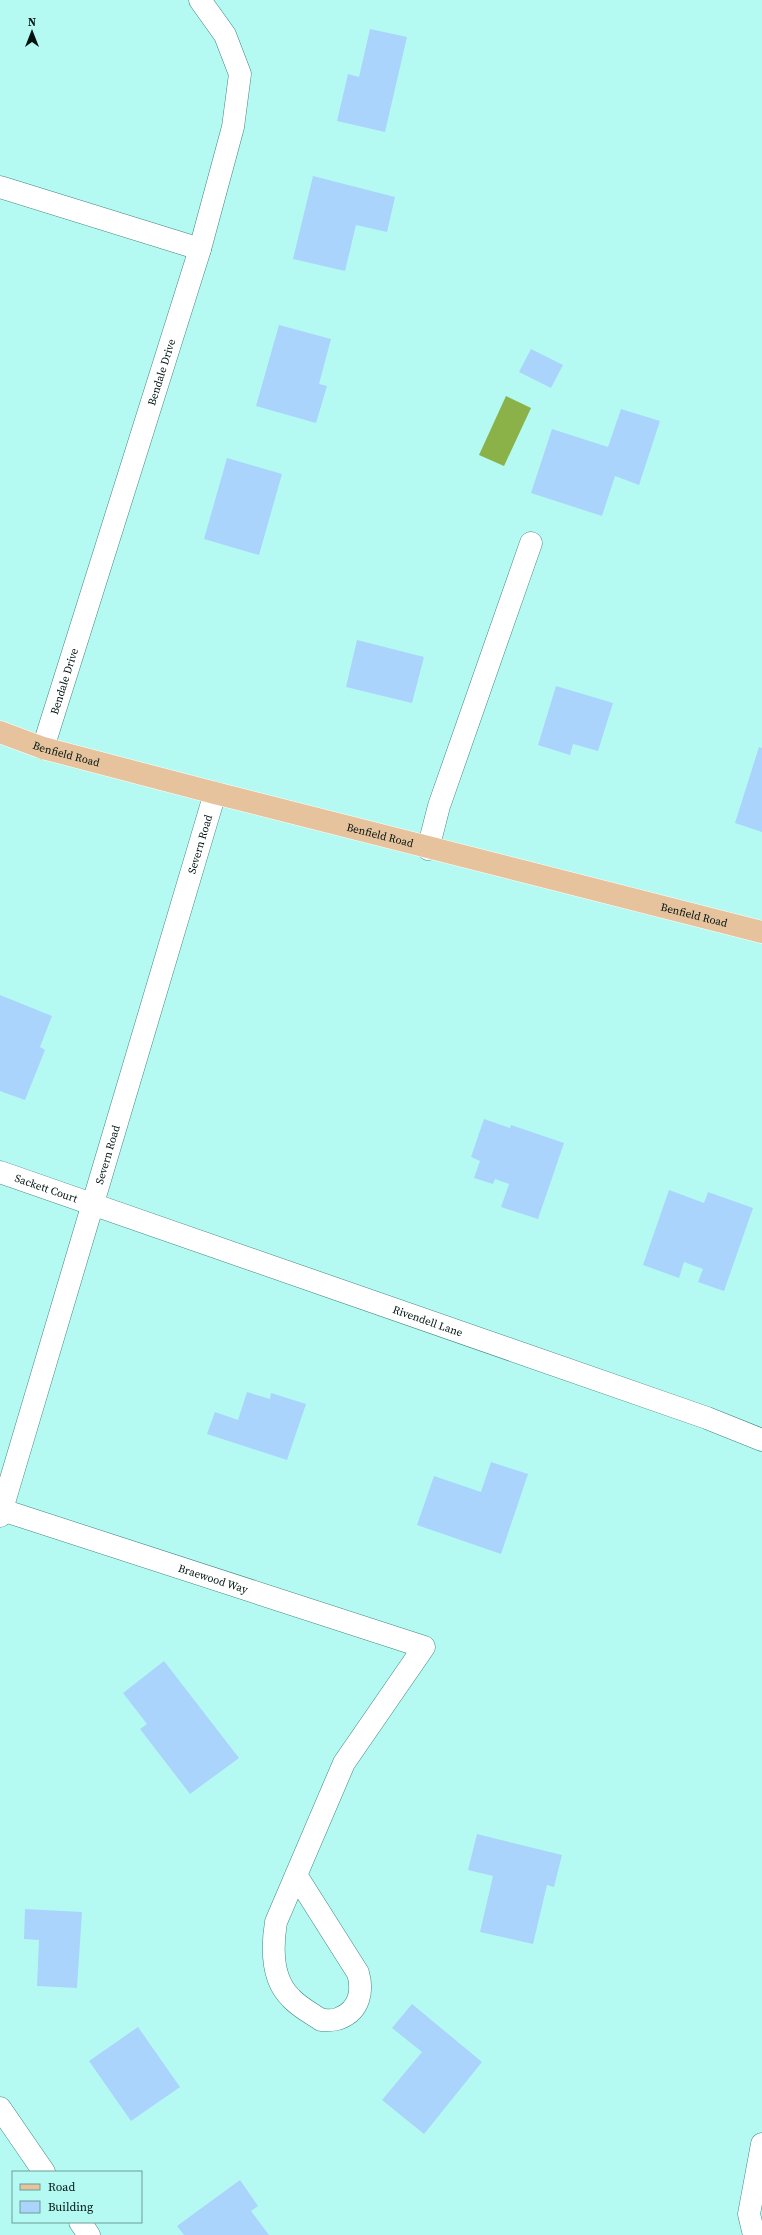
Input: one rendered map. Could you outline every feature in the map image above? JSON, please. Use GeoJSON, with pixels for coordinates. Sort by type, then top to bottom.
{"type":"FeatureCollection","features":[{"type":"Feature","properties":{"kind":"main road","name":"Benfield Road"},"geometry":{"type":"LineString","coordinates":[[0,732],[43,748],[428,849],[762,932]]}},
{"type":"Feature","properties":{"kind":"street","name":"Bendale Drive"},"geometry":{"type":"LineString","coordinates":[[43,748],[200,249],[233,127],[240,74],[225,35],[200,0]]}},
{"type":"Feature","properties":{"kind":"street"},"geometry":{"type":"LineString","coordinates":[[0,187],[200,249]]}},
{"type":"Feature","properties":{"kind":"street"},"geometry":{"type":"LineString","coordinates":[[428,849],[440,806],[531,543]]}},
{"type":"Feature","properties":{"kind":"street","name":"Severn Road"},"geometry":{"type":"LineString","coordinates":[[1,1513],[215,793]]}},
{"type":"Feature","properties":{"kind":"street","name":"Sackett Court"},"geometry":{"type":"LineString","coordinates":[[0,1172],[93,1204]]}},
{"type":"Feature","properties":{"kind":"street","name":"Rivendell Lane"},"geometry":{"type":"LineString","coordinates":[[93,1204],[706,1418],[762,1440]]}},
{"type":"Feature","properties":{"kind":"street","name":"Braewood Way"},"geometry":{"type":"LineString","coordinates":[[1,1513],[424,1647],[344,1763],[296,1875]]}},
{"type":"Feature","properties":{"kind":"street"},"geometry":{"type":"LineString","coordinates":[[296,1875],[358,1973],[362,1986],[357,2005],[340,2018],[321,2020],[290,1998],[276,1975],[272,1943],[276,1922],[296,1875]]}},
{"type":"Feature","properties":{"kind":"street"},"geometry":{"type":"LineString","coordinates":[[0,2108],[43,2171]]}},
{"type":"Feature","properties":{"kind":"street"},"geometry":{"type":"LineString","coordinates":[[754,2235],[749,2214],[762,2144]]}},
{"type":"Feature","properties":{"kind":"street"},"geometry":{"type":"LineString","coordinates":[[81,2223],[89,2235]]}},
{"type":"Feature","properties":{"kind":"shaded area"},"geometry":{"type":"Polygon","coordinates":[[[506,396],[531,408],[504,466],[479,455],[506,396]]]}},
{"type":"Feature","properties":{"kind":"building"},"geometry":{"type":"Polygon","coordinates":[[[370,29],[407,37],[385,132],[337,121],[348,74],[359,77],[370,29]]]}},
{"type":"Feature","properties":{"kind":"building"},"geometry":{"type":"Polygon","coordinates":[[[313,176],[395,197],[387,232],[356,225],[345,271],[293,259],[313,176]]]}},
{"type":"Feature","properties":{"kind":"building"},"geometry":{"type":"Polygon","coordinates":[[[279,325],[331,339],[319,384],[327,386],[316,423],[256,406],[279,325]]]}},
{"type":"Feature","properties":{"kind":"building"},"geometry":{"type":"Polygon","coordinates":[[[531,349],[563,365],[551,388],[519,372],[531,349]]]}},
{"type":"Feature","properties":{"kind":"building"},"geometry":{"type":"Polygon","coordinates":[[[621,409],[660,421],[639,485],[615,476],[602,516],[531,493],[552,429],[608,447],[621,409]]]}},
{"type":"Feature","properties":{"kind":"building"},"geometry":{"type":"Polygon","coordinates":[[[227,458],[282,474],[259,555],[204,539],[227,458]]]}},
{"type":"Feature","properties":{"kind":"building"},"geometry":{"type":"Polygon","coordinates":[[[357,640],[424,657],[412,703],[346,687],[357,640]]]}},
{"type":"Feature","properties":{"kind":"building"},"geometry":{"type":"Polygon","coordinates":[[[556,686],[613,703],[598,751],[573,744],[570,755],[538,745],[556,686]]]}},
{"type":"Feature","properties":{"kind":"building"},"geometry":{"type":"Polygon","coordinates":[[[759,747],[762,748],[762,832],[735,823],[759,747]]]}},
{"type":"Feature","properties":{"kind":"building"},"geometry":{"type":"Polygon","coordinates":[[[0,995],[52,1016],[40,1047],[45,1050],[25,1100],[0,1091],[0,995]]]}},
{"type":"Feature","properties":{"kind":"building"},"geometry":{"type":"Polygon","coordinates":[[[484,1119],[510,1128],[511,1125],[564,1143],[538,1219],[501,1207],[509,1184],[495,1179],[493,1184],[474,1178],[480,1161],[471,1157],[484,1119]]]}},
{"type":"Feature","properties":{"kind":"building"},"geometry":{"type":"Polygon","coordinates":[[[669,1190],[704,1203],[708,1192],[753,1208],[724,1291],[698,1282],[703,1269],[684,1262],[679,1278],[643,1265],[669,1190]]]}},
{"type":"Feature","properties":{"kind":"building"},"geometry":{"type":"Polygon","coordinates":[[[247,1392],[270,1399],[271,1393],[306,1404],[287,1460],[207,1434],[215,1412],[238,1420],[247,1392]]]}},
{"type":"Feature","properties":{"kind":"building"},"geometry":{"type":"Polygon","coordinates":[[[491,1462],[528,1474],[501,1554],[417,1525],[434,1476],[481,1492],[491,1462]]]}},
{"type":"Feature","properties":{"kind":"building"},"geometry":{"type":"Polygon","coordinates":[[[164,1661],[239,1758],[190,1794],[140,1729],[147,1724],[123,1693],[164,1661]]]}},
{"type":"Feature","properties":{"kind":"building"},"geometry":{"type":"Polygon","coordinates":[[[477,1834],[562,1855],[554,1887],[547,1885],[533,1944],[480,1932],[493,1876],[468,1870],[477,1834]]]}},
{"type":"Feature","properties":{"kind":"building"},"geometry":{"type":"Polygon","coordinates":[[[25,1909],[82,1912],[77,1988],[37,1986],[39,1940],[24,1939],[25,1909]]]}},
{"type":"Feature","properties":{"kind":"building"},"geometry":{"type":"Polygon","coordinates":[[[412,2004],[482,2062],[424,2134],[382,2100],[422,2052],[392,2028],[412,2004]]]}},
{"type":"Feature","properties":{"kind":"building"},"geometry":{"type":"Polygon","coordinates":[[[138,2027],[180,2087],[131,2121],[89,2061],[138,2027]]]}},
{"type":"Feature","properties":{"kind":"building"},"geometry":{"type":"Polygon","coordinates":[[[240,2180],[258,2206],[251,2211],[269,2235],[184,2235],[177,2226],[240,2180]]]}}]}
